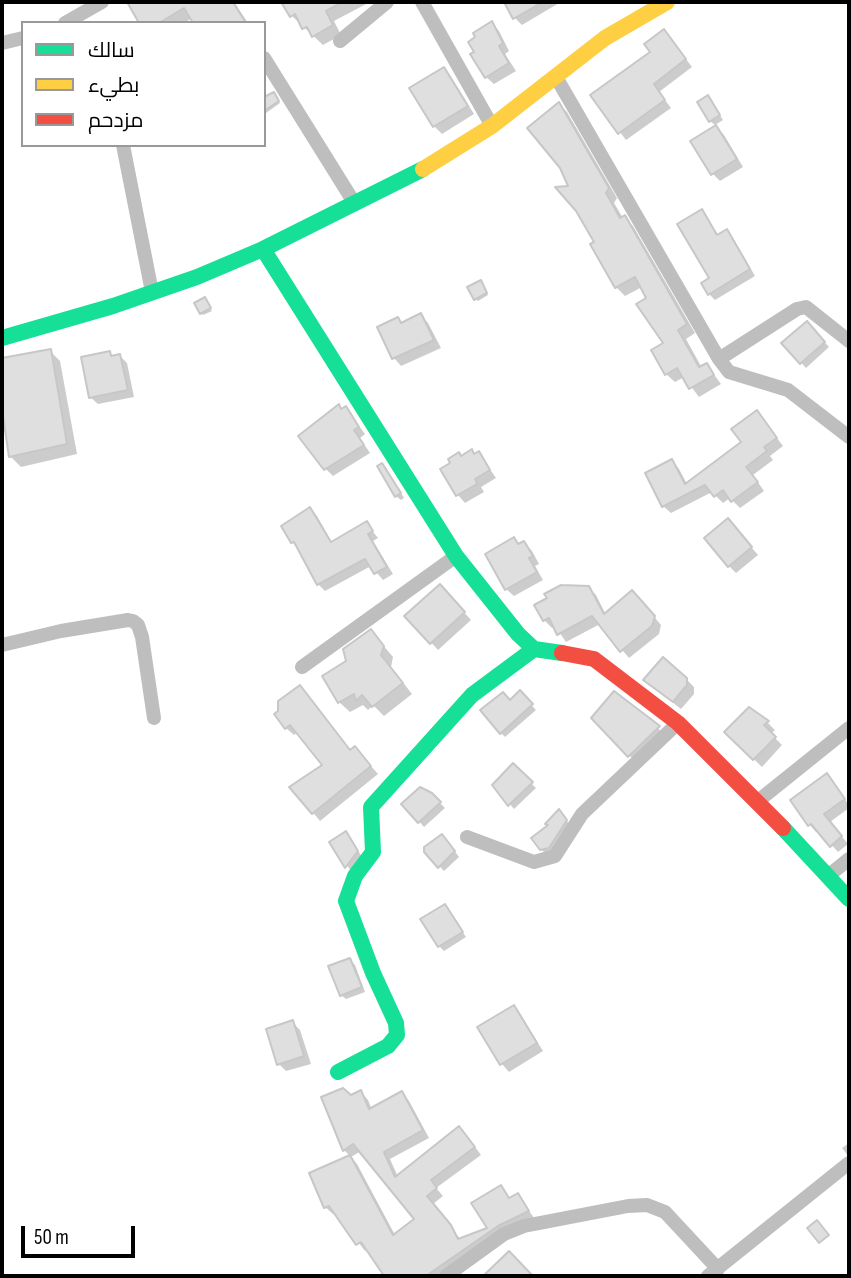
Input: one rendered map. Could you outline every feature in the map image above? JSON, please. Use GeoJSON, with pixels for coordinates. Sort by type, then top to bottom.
{"type":"FeatureCollection","features":[{"type":"Feature","properties":{"kind":"street"},"geometry":{"type":"LineString","coordinates":[[69,21],[102,2]]}},
{"type":"Feature","properties":{"kind":"street"},"geometry":{"type":"LineString","coordinates":[[340,41],[387,2]]}},
{"type":"Feature","properties":{"kind":"street"},"geometry":{"type":"LineString","coordinates":[[422,2],[492,126]]}},
{"type":"Feature","properties":{"kind":"street"},"geometry":{"type":"LineString","coordinates":[[2,338],[197,277],[263,249],[355,204],[444,158],[492,126],[605,38],[667,2]]}},
{"type":"Feature","properties":{"kind":"street"},"geometry":{"type":"LineString","coordinates":[[2,43],[21,38]]}},
{"type":"Feature","properties":{"kind":"street"},"geometry":{"type":"LineString","coordinates":[[266,61],[355,204]]}},
{"type":"Feature","properties":{"kind":"street"},"geometry":{"type":"LineString","coordinates":[[556,77],[729,372],[788,390],[849,438]]}},
{"type":"Feature","properties":{"kind":"street"},"geometry":{"type":"LineString","coordinates":[[123,147],[152,292]]}},
{"type":"Feature","properties":{"kind":"street"},"geometry":{"type":"LineString","coordinates":[[263,249],[456,556],[517,634],[534,649],[594,659],[677,723],[758,801],[849,899]]}},
{"type":"Feature","properties":{"kind":"street"},"geometry":{"type":"LineString","coordinates":[[719,359],[797,309],[806,307],[849,341]]}},
{"type":"Feature","properties":{"kind":"street"},"geometry":{"type":"LineString","coordinates":[[302,667],[456,556]]}},
{"type":"Feature","properties":{"kind":"street"},"geometry":{"type":"LineString","coordinates":[[2,645],[61,631],[133,621],[138,625],[142,638],[154,718]]}},
{"type":"Feature","properties":{"kind":"street"},"geometry":{"type":"LineString","coordinates":[[338,1072],[388,1046],[397,1035],[396,1023],[373,973],[346,901],[355,876],[373,852],[371,807],[472,695],[534,649]]}},
{"type":"Feature","properties":{"kind":"street"},"geometry":{"type":"LineString","coordinates":[[467,837],[534,862],[555,856],[582,814],[677,723]]}},
{"type":"Feature","properties":{"kind":"street"},"geometry":{"type":"LineString","coordinates":[[758,801],[849,729]]}},
{"type":"Feature","properties":{"kind":"street"},"geometry":{"type":"LineString","coordinates":[[828,876],[849,859]]}},
{"type":"Feature","properties":{"kind":"street"},"geometry":{"type":"LineString","coordinates":[[446,1276],[504,1234],[524,1226],[628,1206],[647,1205],[665,1212],[713,1273],[849,1163]]}},
{"type":"Feature","properties":{"kind":"building"},"geometry":{"type":"Polygon","coordinates":[[[127,2],[233,2],[245,21],[192,21],[184,8],[162,21],[138,21],[127,2]]]}},
{"type":"Feature","properties":{"kind":"building"},"geometry":{"type":"Polygon","coordinates":[[[281,2],[343,2],[326,11],[333,25],[312,37],[307,27],[302,29],[295,14],[290,17],[281,2]]]}},
{"type":"Feature","properties":{"kind":"building"},"geometry":{"type":"Polygon","coordinates":[[[504,2],[543,2],[513,19],[504,2]]]}},
{"type":"Feature","properties":{"kind":"building"},"geometry":{"type":"Polygon","coordinates":[[[492,21],[503,43],[499,46],[509,63],[485,78],[470,54],[474,52],[468,42],[475,37],[473,33],[492,21]]]}},
{"type":"Feature","properties":{"kind":"building"},"geometry":{"type":"Polygon","coordinates":[[[664,29],[686,59],[654,84],[665,100],[618,134],[590,95],[650,52],[644,44],[664,29]]]}},
{"type":"Feature","properties":{"kind":"building"},"geometry":{"type":"Polygon","coordinates":[[[444,67],[468,106],[433,127],[409,88],[444,67]]]}},
{"type":"Feature","properties":{"kind":"building"},"geometry":{"type":"Polygon","coordinates":[[[274,92],[279,101],[266,110],[266,96],[274,92]]]}},
{"type":"Feature","properties":{"kind":"building"},"geometry":{"type":"Polygon","coordinates":[[[708,95],[720,115],[709,122],[697,102],[708,95]]]}},
{"type":"Feature","properties":{"kind":"building"},"geometry":{"type":"Polygon","coordinates":[[[559,102],[609,188],[606,193],[620,218],[625,215],[687,324],[678,330],[699,367],[707,363],[714,375],[689,389],[677,368],[665,375],[651,350],[663,343],[636,304],[646,298],[635,277],[615,288],[590,244],[594,242],[576,211],[555,187],[568,186],[560,168],[527,128],[559,102]]]}},
{"type":"Feature","properties":{"kind":"building"},"geometry":{"type":"Polygon","coordinates":[[[716,125],[737,159],[711,175],[690,141],[716,125]]]}},
{"type":"Feature","properties":{"kind":"building"},"geometry":{"type":"Polygon","coordinates":[[[702,209],[717,235],[727,229],[750,269],[708,295],[701,283],[709,278],[677,224],[702,209]]]}},
{"type":"Feature","properties":{"kind":"building"},"geometry":{"type":"Polygon","coordinates":[[[481,280],[487,293],[474,300],[467,287],[481,280]]]}},
{"type":"Feature","properties":{"kind":"building"},"geometry":{"type":"Polygon","coordinates":[[[205,297],[211,308],[200,314],[194,303],[205,297]]]}},
{"type":"Feature","properties":{"kind":"building"},"geometry":{"type":"Polygon","coordinates":[[[421,313],[434,340],[392,359],[377,327],[398,317],[401,323],[421,313]]]}},
{"type":"Feature","properties":{"kind":"building"},"geometry":{"type":"Polygon","coordinates":[[[807,321],[825,342],[800,364],[781,343],[807,321]]]}},
{"type":"Feature","properties":{"kind":"building"},"geometry":{"type":"Polygon","coordinates":[[[51,349],[67,444],[9,457],[2,409],[2,358],[51,349]]]}},
{"type":"Feature","properties":{"kind":"building"},"geometry":{"type":"Polygon","coordinates":[[[110,351],[111,356],[120,354],[128,390],[89,398],[81,357],[110,351]]]}},
{"type":"Feature","properties":{"kind":"building"},"geometry":{"type":"Polygon","coordinates":[[[339,404],[341,409],[346,406],[359,427],[354,430],[364,445],[324,470],[298,436],[339,404]]]}},
{"type":"Feature","properties":{"kind":"building"},"geometry":{"type":"Polygon","coordinates":[[[757,410],[777,438],[764,447],[767,451],[746,467],[758,482],[731,502],[723,490],[714,497],[705,485],[662,507],[645,473],[672,459],[685,484],[741,442],[731,429],[757,410]]]}},
{"type":"Feature","properties":{"kind":"building"},"geometry":{"type":"Polygon","coordinates":[[[472,449],[474,454],[479,451],[490,470],[475,479],[477,484],[456,496],[440,469],[450,463],[448,459],[459,452],[461,456],[472,449]]]}},
{"type":"Feature","properties":{"kind":"building"},"geometry":{"type":"Polygon","coordinates":[[[382,463],[401,493],[395,497],[377,466],[382,463]]]}},
{"type":"Feature","properties":{"kind":"building"},"geometry":{"type":"Polygon","coordinates":[[[310,507],[331,542],[367,521],[373,531],[368,534],[387,567],[374,574],[365,559],[317,585],[294,542],[291,543],[281,526],[310,507]]]}},
{"type":"Feature","properties":{"kind":"building"},"geometry":{"type":"Polygon","coordinates":[[[728,518],[752,547],[728,567],[704,538],[728,518]]]}},
{"type":"Feature","properties":{"kind":"building"},"geometry":{"type":"Polygon","coordinates":[[[514,537],[518,544],[524,541],[533,556],[529,558],[537,572],[505,590],[485,554],[514,537]]]}},
{"type":"Feature","properties":{"kind":"building"},"geometry":{"type":"Polygon","coordinates":[[[440,584],[465,612],[430,644],[404,616],[440,584]]]}},
{"type":"Feature","properties":{"kind":"building"},"geometry":{"type":"Polygon","coordinates":[[[561,585],[589,586],[604,614],[632,590],[655,616],[652,626],[620,652],[592,616],[557,635],[549,618],[543,621],[534,605],[547,598],[544,594],[561,585]]]}},
{"type":"Feature","properties":{"kind":"building"},"geometry":{"type":"Polygon","coordinates":[[[371,629],[384,646],[381,655],[403,683],[372,707],[362,695],[356,701],[354,694],[338,703],[322,676],[346,661],[343,649],[371,629]]]}},
{"type":"Feature","properties":{"kind":"building"},"geometry":{"type":"Polygon","coordinates":[[[663,657],[687,678],[687,685],[673,702],[643,680],[663,657]]]}},
{"type":"Feature","properties":{"kind":"building"},"geometry":{"type":"Polygon","coordinates":[[[300,685],[350,750],[355,746],[371,766],[312,814],[289,787],[322,765],[290,725],[285,729],[274,714],[278,711],[278,701],[300,685]]]}},
{"type":"Feature","properties":{"kind":"building"},"geometry":{"type":"Polygon","coordinates":[[[520,690],[533,704],[500,734],[480,710],[503,692],[510,700],[520,690]]]}},
{"type":"Feature","properties":{"kind":"building"},"geometry":{"type":"Polygon","coordinates":[[[614,691],[660,726],[628,757],[591,718],[614,691]]]}},
{"type":"Feature","properties":{"kind":"building"},"geometry":{"type":"Polygon","coordinates":[[[749,707],[769,721],[764,725],[776,737],[753,760],[724,732],[749,707]]]}},
{"type":"Feature","properties":{"kind":"building"},"geometry":{"type":"Polygon","coordinates":[[[513,763],[533,782],[508,806],[492,785],[513,763]]]}},
{"type":"Feature","properties":{"kind":"building"},"geometry":{"type":"Polygon","coordinates":[[[827,773],[845,799],[824,814],[842,836],[830,847],[811,824],[808,826],[790,800],[827,773]]]}},
{"type":"Feature","properties":{"kind":"building"},"geometry":{"type":"Polygon","coordinates":[[[420,787],[441,802],[418,823],[401,804],[420,787]]]}},
{"type":"Feature","properties":{"kind":"building"},"geometry":{"type":"Polygon","coordinates":[[[559,809],[567,820],[549,848],[540,850],[531,838],[548,825],[545,824],[559,809]]]}},
{"type":"Feature","properties":{"kind":"building"},"geometry":{"type":"Polygon","coordinates":[[[346,831],[358,851],[345,868],[329,842],[346,831]]]}},
{"type":"Feature","properties":{"kind":"building"},"geometry":{"type":"Polygon","coordinates":[[[442,834],[455,851],[438,868],[424,852],[424,847],[442,834]]]}},
{"type":"Feature","properties":{"kind":"building"},"geometry":{"type":"Polygon","coordinates":[[[445,904],[463,932],[438,947],[420,919],[445,904]]]}},
{"type":"Feature","properties":{"kind":"building"},"geometry":{"type":"Polygon","coordinates":[[[350,958],[362,987],[340,996],[328,966],[350,958]]]}},
{"type":"Feature","properties":{"kind":"building"},"geometry":{"type":"Polygon","coordinates":[[[514,1005],[537,1043],[500,1065],[477,1027],[514,1005]]]}},
{"type":"Feature","properties":{"kind":"building"},"geometry":{"type":"Polygon","coordinates":[[[293,1020],[304,1056],[277,1065],[266,1029],[293,1020]]]}},
{"type":"Feature","properties":{"kind":"building"},"geometry":{"type":"Polygon","coordinates":[[[343,1088],[351,1095],[361,1090],[369,1109],[402,1091],[423,1130],[384,1152],[395,1177],[459,1126],[475,1147],[431,1180],[437,1188],[427,1196],[451,1225],[458,1239],[487,1228],[471,1203],[501,1185],[509,1198],[518,1193],[529,1211],[498,1226],[426,1276],[384,1276],[361,1242],[356,1245],[329,1206],[324,1208],[309,1173],[350,1155],[393,1235],[414,1219],[353,1144],[343,1151],[321,1097],[343,1088]]]}},
{"type":"Feature","properties":{"kind":"building"},"geometry":{"type":"Polygon","coordinates":[[[817,1220],[829,1235],[819,1243],[807,1228],[817,1220]]]}},
{"type":"Feature","properties":{"kind":"building"},"geometry":{"type":"Polygon","coordinates":[[[509,1251],[533,1276],[483,1276],[509,1251]]]}},
{"type":"Feature","properties":{"kind":"traffic: fast"},"geometry":{"type":"LineString","coordinates":[[2,338],[113,306],[197,277],[263,249],[423,169]]}},
{"type":"Feature","properties":{"kind":"traffic: fast"},"geometry":{"type":"LineString","coordinates":[[263,249],[456,556],[518,634],[534,649],[562,653]]}},
{"type":"Feature","properties":{"kind":"traffic: fast"},"geometry":{"type":"LineString","coordinates":[[338,1072],[388,1046],[397,1035],[396,1023],[373,973],[346,901],[355,876],[373,852],[371,807],[472,695],[534,649]]}},
{"type":"Feature","properties":{"kind":"traffic: fast"},"geometry":{"type":"LineString","coordinates":[[783,828],[849,899]]}},
{"type":"Feature","properties":{"kind":"traffic: slow"},"geometry":{"type":"LineString","coordinates":[[423,169],[492,126],[605,38],[667,2]]}},
{"type":"Feature","properties":{"kind":"traffic: jam"},"geometry":{"type":"LineString","coordinates":[[562,653],[594,659],[678,723],[783,828]]}}]}
